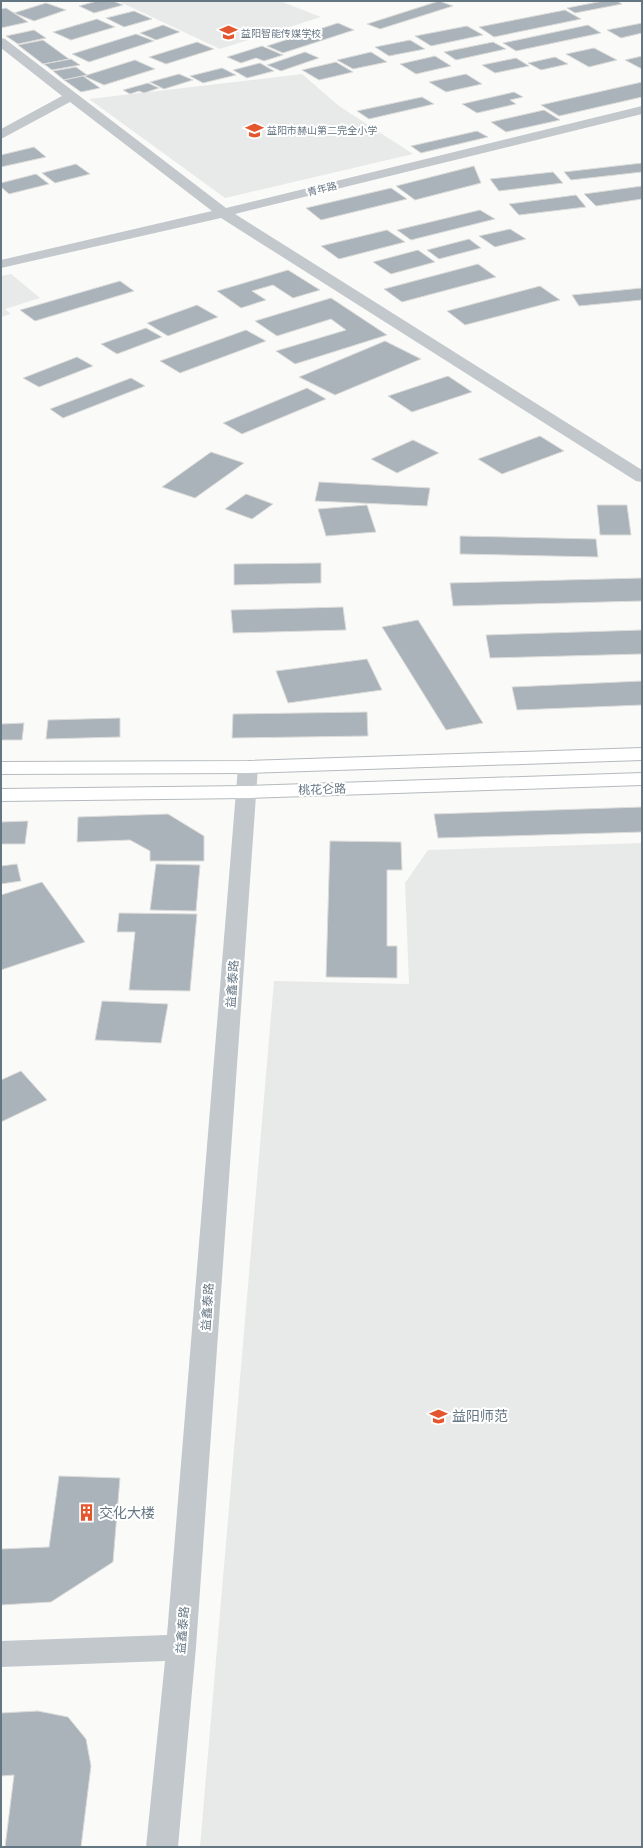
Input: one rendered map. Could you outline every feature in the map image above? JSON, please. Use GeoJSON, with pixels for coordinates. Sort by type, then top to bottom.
{"type":"FeatureCollection","features":[{"type":"Feature","properties":{"kind":"main road","name":"桃花仑路"},"geometry":{"type":"LineString","coordinates":[[1,768],[248,766],[642,754]]}},
{"type":"Feature","properties":{"kind":"main road","name":"桃花仑路"},"geometry":{"type":"LineString","coordinates":[[1,795],[247,792],[642,779]]}},
{"type":"Feature","properties":{"kind":"street"},"geometry":{"type":"LineString","coordinates":[[1,42],[223,213],[642,477]]}},
{"type":"Feature","properties":{"kind":"street"},"geometry":{"type":"LineString","coordinates":[[1,135],[70,96]]}},
{"type":"Feature","properties":{"kind":"street","name":"青年路"},"geometry":{"type":"LineString","coordinates":[[1,264],[223,213],[642,110]]}},
{"type":"Feature","properties":{"kind":"street","name":"益鑫泰路"},"geometry":{"type":"LineString","coordinates":[[162,1847],[181,1647],[248,766]]}},
{"type":"Feature","properties":{"kind":"street"},"geometry":{"type":"LineString","coordinates":[[1,1654],[181,1647]]}},
{"type":"Feature","properties":{"kind":"shaded area","name":"益阳智能传媒学校"},"geometry":{"type":"Polygon","coordinates":[[[118,1],[280,1],[321,17],[220,49],[118,1]]]}},
{"type":"Feature","properties":{"kind":"shaded area","name":"益阳市赫山第二完全小学"},"geometry":{"type":"Polygon","coordinates":[[[302,74],[339,106],[413,154],[225,198],[89,99],[302,74]]]}},
{"type":"Feature","properties":{"kind":"shaded area"},"geometry":{"type":"Polygon","coordinates":[[[11,274],[40,298],[5,309],[11,314],[1,317],[1,276],[11,274]]]}},
{"type":"Feature","properties":{"kind":"shaded area","name":"益阳师范"},"geometry":{"type":"Polygon","coordinates":[[[642,843],[642,1847],[200,1847],[274,981],[409,984],[405,883],[428,850],[642,843]]]}},
{"type":"Feature","properties":{"kind":"building"},"geometry":{"type":"Polygon","coordinates":[[[97,1],[113,1],[123,5],[94,13],[79,6],[97,1]]]}},
{"type":"Feature","properties":{"kind":"building"},"geometry":{"type":"Polygon","coordinates":[[[439,1],[453,6],[380,29],[367,24],[439,1]]]}},
{"type":"Feature","properties":{"kind":"building"},"geometry":{"type":"Polygon","coordinates":[[[603,1],[617,1],[622,4],[575,13],[567,8],[603,1]]]}},
{"type":"Feature","properties":{"kind":"building"},"geometry":{"type":"Polygon","coordinates":[[[46,3],[66,10],[34,21],[14,13],[46,3]]]}},
{"type":"Feature","properties":{"kind":"building"},"geometry":{"type":"Polygon","coordinates":[[[6,8],[28,22],[1,28],[1,9],[6,8]]]}},
{"type":"Feature","properties":{"kind":"building"},"geometry":{"type":"Polygon","coordinates":[[[565,10],[581,19],[494,37],[479,27],[565,10]]]}},
{"type":"Feature","properties":{"kind":"building"},"geometry":{"type":"Polygon","coordinates":[[[134,11],[152,19],[124,27],[106,18],[134,11]]]}},
{"type":"Feature","properties":{"kind":"building"},"geometry":{"type":"Polygon","coordinates":[[[97,19],[115,27],[71,40],[53,32],[97,19]]]}},
{"type":"Feature","properties":{"kind":"building"},"geometry":{"type":"Polygon","coordinates":[[[338,23],[354,30],[283,53],[267,46],[338,23]]]}},
{"type":"Feature","properties":{"kind":"building"},"geometry":{"type":"Polygon","coordinates":[[[642,23],[642,33],[621,38],[607,30],[642,23]]]}},
{"type":"Feature","properties":{"kind":"building"},"geometry":{"type":"Polygon","coordinates":[[[163,25],[180,32],[156,40],[140,33],[163,25]]]}},
{"type":"Feature","properties":{"kind":"building"},"geometry":{"type":"Polygon","coordinates":[[[588,25],[601,33],[516,51],[503,43],[588,25]]]}},
{"type":"Feature","properties":{"kind":"building"},"geometry":{"type":"Polygon","coordinates":[[[467,26],[483,35],[431,46],[415,36],[467,26]]]}},
{"type":"Feature","properties":{"kind":"building"},"geometry":{"type":"Polygon","coordinates":[[[34,30],[46,38],[18,44],[6,36],[34,30]]]}},
{"type":"Feature","properties":{"kind":"building"},"geometry":{"type":"Polygon","coordinates":[[[136,34],[154,41],[89,62],[72,54],[136,34]]]}},
{"type":"Feature","properties":{"kind":"building"},"geometry":{"type":"Polygon","coordinates":[[[43,40],[69,59],[43,64],[18,45],[43,40]]]}},
{"type":"Feature","properties":{"kind":"building"},"geometry":{"type":"Polygon","coordinates":[[[410,40],[425,49],[389,56],[375,47],[410,40]]]}},
{"type":"Feature","properties":{"kind":"building"},"geometry":{"type":"Polygon","coordinates":[[[197,42],[214,49],[166,64],[149,57],[197,42]]]}},
{"type":"Feature","properties":{"kind":"building"},"geometry":{"type":"Polygon","coordinates":[[[493,42],[506,49],[456,60],[444,52],[493,42]]]}},
{"type":"Feature","properties":{"kind":"building"},"geometry":{"type":"Polygon","coordinates":[[[262,46],[283,55],[264,61],[256,58],[241,63],[227,57],[262,46]]]}},
{"type":"Feature","properties":{"kind":"building"},"geometry":{"type":"Polygon","coordinates":[[[594,48],[617,60],[589,67],[566,54],[594,48]]]}},
{"type":"Feature","properties":{"kind":"building"},"geometry":{"type":"Polygon","coordinates":[[[305,52],[319,58],[281,71],[267,65],[305,52]]]}},
{"type":"Feature","properties":{"kind":"building"},"geometry":{"type":"Polygon","coordinates":[[[371,52],[387,62],[353,69],[337,60],[371,52]]]}},
{"type":"Feature","properties":{"kind":"building"},"geometry":{"type":"Polygon","coordinates":[[[435,56],[451,66],[416,74],[400,64],[435,56]]]}},
{"type":"Feature","properties":{"kind":"building"},"geometry":{"type":"Polygon","coordinates":[[[642,56],[642,69],[625,60],[642,56]]]}},
{"type":"Feature","properties":{"kind":"building"},"geometry":{"type":"Polygon","coordinates":[[[555,57],[568,64],[541,70],[528,63],[555,57]]]}},
{"type":"Feature","properties":{"kind":"building"},"geometry":{"type":"Polygon","coordinates":[[[516,58],[529,66],[495,73],[482,65],[516,58]]]}},
{"type":"Feature","properties":{"kind":"building"},"geometry":{"type":"Polygon","coordinates":[[[71,59],[80,65],[52,70],[44,64],[71,59]]]}},
{"type":"Feature","properties":{"kind":"building"},"geometry":{"type":"Polygon","coordinates":[[[135,60],[155,69],[104,85],[84,76],[135,60]]]}},
{"type":"Feature","properties":{"kind":"building"},"geometry":{"type":"Polygon","coordinates":[[[336,62],[353,72],[319,80],[302,70],[336,62]]]}},
{"type":"Feature","properties":{"kind":"building"},"geometry":{"type":"Polygon","coordinates":[[[260,63],[274,71],[247,78],[233,70],[260,63]]]}},
{"type":"Feature","properties":{"kind":"building"},"geometry":{"type":"Polygon","coordinates":[[[76,67],[87,75],[64,80],[53,71],[76,67]]]}},
{"type":"Feature","properties":{"kind":"building"},"geometry":{"type":"Polygon","coordinates":[[[222,68],[236,75],[203,83],[190,76],[222,68]]]}},
{"type":"Feature","properties":{"kind":"building"},"geometry":{"type":"Polygon","coordinates":[[[179,74],[193,80],[164,89],[150,82],[179,74]]]}},
{"type":"Feature","properties":{"kind":"building"},"geometry":{"type":"Polygon","coordinates":[[[466,74],[482,84],[446,92],[429,82],[466,74]]]}},
{"type":"Feature","properties":{"kind":"building"},"geometry":{"type":"Polygon","coordinates":[[[83,76],[100,88],[81,92],[64,80],[83,76]]]}},
{"type":"Feature","properties":{"kind":"building"},"geometry":{"type":"Polygon","coordinates":[[[642,82],[642,97],[559,116],[541,105],[642,82]]]}},
{"type":"Feature","properties":{"kind":"building"},"geometry":{"type":"Polygon","coordinates":[[[148,83],[159,88],[144,93],[139,91],[130,94],[123,90],[148,83]]]}},
{"type":"Feature","properties":{"kind":"building"},"geometry":{"type":"Polygon","coordinates":[[[514,92],[523,97],[510,100],[516,104],[477,113],[462,104],[514,92]]]}},
{"type":"Feature","properties":{"kind":"building"},"geometry":{"type":"Polygon","coordinates":[[[422,97],[434,104],[369,119],[357,111],[422,97]]]}},
{"type":"Feature","properties":{"kind":"building"},"geometry":{"type":"Polygon","coordinates":[[[544,110],[560,120],[506,132],[491,122],[544,110]]]}},
{"type":"Feature","properties":{"kind":"building"},"geometry":{"type":"Polygon","coordinates":[[[477,131],[488,137],[421,153],[411,146],[477,131]]]}},
{"type":"Feature","properties":{"kind":"building"},"geometry":{"type":"Polygon","coordinates":[[[34,147],[46,157],[1,167],[1,155],[34,147]]]}},
{"type":"Feature","properties":{"kind":"building"},"geometry":{"type":"Polygon","coordinates":[[[642,163],[642,172],[571,180],[564,172],[642,163]]]}},
{"type":"Feature","properties":{"kind":"building"},"geometry":{"type":"Polygon","coordinates":[[[76,164],[90,174],[55,183],[42,173],[76,164]]]}},
{"type":"Feature","properties":{"kind":"building"},"geometry":{"type":"Polygon","coordinates":[[[474,166],[481,183],[415,200],[396,186],[474,166]]]}},
{"type":"Feature","properties":{"kind":"building"},"geometry":{"type":"Polygon","coordinates":[[[553,172],[563,183],[499,191],[490,179],[553,172]]]}},
{"type":"Feature","properties":{"kind":"building"},"geometry":{"type":"Polygon","coordinates":[[[36,174],[49,184],[9,194],[1,187],[1,183],[36,174]]]}},
{"type":"Feature","properties":{"kind":"building"},"geometry":{"type":"Polygon","coordinates":[[[642,186],[642,199],[596,206],[584,194],[642,186]]]}},
{"type":"Feature","properties":{"kind":"building"},"geometry":{"type":"Polygon","coordinates":[[[391,188],[407,199],[321,220],[306,208],[391,188]]]}},
{"type":"Feature","properties":{"kind":"building"},"geometry":{"type":"Polygon","coordinates":[[[576,195],[586,207],[519,215],[509,204],[576,195]]]}},
{"type":"Feature","properties":{"kind":"building"},"geometry":{"type":"Polygon","coordinates":[[[480,210],[495,219],[411,240],[397,230],[480,210]]]}},
{"type":"Feature","properties":{"kind":"building"},"geometry":{"type":"Polygon","coordinates":[[[510,229],[526,239],[495,247],[479,236],[510,229]]]}},
{"type":"Feature","properties":{"kind":"building"},"geometry":{"type":"Polygon","coordinates":[[[387,230],[405,242],[339,259],[321,246],[387,230]]]}},
{"type":"Feature","properties":{"kind":"building"},"geometry":{"type":"Polygon","coordinates":[[[469,239],[481,248],[439,259],[427,250],[469,239]]]}},
{"type":"Feature","properties":{"kind":"building"},"geometry":{"type":"Polygon","coordinates":[[[418,250],[435,262],[391,274],[373,262],[418,250]]]}},
{"type":"Feature","properties":{"kind":"building"},"geometry":{"type":"Polygon","coordinates":[[[478,264],[496,277],[402,302],[384,289],[478,264]]]}},
{"type":"Feature","properties":{"kind":"building"},"geometry":{"type":"Polygon","coordinates":[[[288,270],[320,290],[293,298],[273,285],[252,291],[266,300],[241,308],[217,291],[288,270]]]}},
{"type":"Feature","properties":{"kind":"building"},"geometry":{"type":"Polygon","coordinates":[[[120,281],[134,291],[35,321],[20,310],[120,281]]]}},
{"type":"Feature","properties":{"kind":"building"},"geometry":{"type":"Polygon","coordinates":[[[540,286],[560,300],[465,325],[447,311],[540,286]]]}},
{"type":"Feature","properties":{"kind":"building"},"geometry":{"type":"Polygon","coordinates":[[[642,288],[642,300],[579,306],[572,295],[642,288]]]}},
{"type":"Feature","properties":{"kind":"building"},"geometry":{"type":"Polygon","coordinates":[[[331,298],[387,335],[295,364],[276,351],[346,330],[331,319],[277,336],[255,321],[331,298]]]}},
{"type":"Feature","properties":{"kind":"building"},"geometry":{"type":"Polygon","coordinates":[[[197,305],[218,317],[168,336],[147,323],[197,305]]]}},
{"type":"Feature","properties":{"kind":"building"},"geometry":{"type":"Polygon","coordinates":[[[146,328],[162,337],[117,354],[101,344],[146,328]]]}},
{"type":"Feature","properties":{"kind":"building"},"geometry":{"type":"Polygon","coordinates":[[[246,330],[266,341],[180,373],[160,361],[246,330]]]}},
{"type":"Feature","properties":{"kind":"building"},"geometry":{"type":"Polygon","coordinates":[[[385,341],[421,359],[335,395],[299,377],[385,341]]]}},
{"type":"Feature","properties":{"kind":"building"},"geometry":{"type":"Polygon","coordinates":[[[77,357],[93,366],[39,387],[23,378],[77,357]]]}},
{"type":"Feature","properties":{"kind":"building"},"geometry":{"type":"Polygon","coordinates":[[[448,376],[472,392],[412,412],[388,396],[448,376]]]}},
{"type":"Feature","properties":{"kind":"building"},"geometry":{"type":"Polygon","coordinates":[[[131,378],[145,386],[63,418],[50,409],[131,378]]]}},
{"type":"Feature","properties":{"kind":"building"},"geometry":{"type":"Polygon","coordinates":[[[307,388],[326,399],[242,434],[223,423],[307,388]]]}},
{"type":"Feature","properties":{"kind":"building"},"geometry":{"type":"Polygon","coordinates":[[[540,436],[564,451],[502,474],[478,459],[540,436]]]}},
{"type":"Feature","properties":{"kind":"building"},"geometry":{"type":"Polygon","coordinates":[[[413,440],[439,453],[397,473],[371,459],[413,440]]]}},
{"type":"Feature","properties":{"kind":"building"},"geometry":{"type":"Polygon","coordinates":[[[211,452],[244,463],[195,498],[162,487],[211,452]]]}},
{"type":"Feature","properties":{"kind":"building"},"geometry":{"type":"Polygon","coordinates":[[[319,482],[430,488],[427,506],[315,501],[319,482]]]}},
{"type":"Feature","properties":{"kind":"building"},"geometry":{"type":"Polygon","coordinates":[[[246,494],[273,504],[252,519],[225,509],[246,494]]]}},
{"type":"Feature","properties":{"kind":"building"},"geometry":{"type":"Polygon","coordinates":[[[367,505],[376,532],[326,536],[318,509],[367,505]]]}},
{"type":"Feature","properties":{"kind":"building"},"geometry":{"type":"Polygon","coordinates":[[[597,505],[627,505],[631,535],[600,535],[597,505]]]}},
{"type":"Feature","properties":{"kind":"building"},"geometry":{"type":"Polygon","coordinates":[[[460,536],[596,539],[598,557],[460,554],[460,536]]]}},
{"type":"Feature","properties":{"kind":"building"},"geometry":{"type":"Polygon","coordinates":[[[321,563],[321,583],[234,585],[234,564],[321,563]]]}},
{"type":"Feature","properties":{"kind":"building"},"geometry":{"type":"Polygon","coordinates":[[[642,578],[642,601],[453,606],[450,583],[642,578]]]}},
{"type":"Feature","properties":{"kind":"building"},"geometry":{"type":"Polygon","coordinates":[[[343,607],[346,630],[233,633],[231,610],[343,607]]]}},
{"type":"Feature","properties":{"kind":"building"},"geometry":{"type":"Polygon","coordinates":[[[418,620],[483,723],[446,730],[382,627],[418,620]]]}},
{"type":"Feature","properties":{"kind":"building"},"geometry":{"type":"Polygon","coordinates":[[[642,630],[642,654],[490,658],[486,635],[642,630]]]}},
{"type":"Feature","properties":{"kind":"building"},"geometry":{"type":"Polygon","coordinates":[[[367,659],[382,690],[288,703],[276,671],[367,659]]]}},
{"type":"Feature","properties":{"kind":"building"},"geometry":{"type":"Polygon","coordinates":[[[642,681],[642,705],[517,710],[512,687],[642,681]]]}},
{"type":"Feature","properties":{"kind":"building"},"geometry":{"type":"Polygon","coordinates":[[[367,712],[368,736],[232,738],[233,714],[367,712]]]}},
{"type":"Feature","properties":{"kind":"building"},"geometry":{"type":"Polygon","coordinates":[[[120,718],[120,737],[46,739],[48,720],[120,718]]]}},
{"type":"Feature","properties":{"kind":"building"},"geometry":{"type":"Polygon","coordinates":[[[24,723],[22,740],[1,740],[1,724],[24,723]]]}},
{"type":"Feature","properties":{"kind":"building"},"geometry":{"type":"Polygon","coordinates":[[[642,807],[642,832],[438,838],[434,814],[642,807]]]}},
{"type":"Feature","properties":{"kind":"building"},"geometry":{"type":"Polygon","coordinates":[[[168,814],[204,836],[204,861],[150,861],[150,851],[130,840],[77,842],[78,817],[168,814]]]}},
{"type":"Feature","properties":{"kind":"building"},"geometry":{"type":"Polygon","coordinates":[[[28,821],[25,844],[1,844],[1,822],[28,821]]]}},
{"type":"Feature","properties":{"kind":"building"},"geometry":{"type":"Polygon","coordinates":[[[330,841],[401,842],[402,870],[387,870],[387,946],[397,946],[397,978],[326,977],[330,841]]]}},
{"type":"Feature","properties":{"kind":"building"},"geometry":{"type":"Polygon","coordinates":[[[17,864],[21,881],[1,884],[1,866],[17,864]]]}},
{"type":"Feature","properties":{"kind":"building"},"geometry":{"type":"Polygon","coordinates":[[[156,864],[200,865],[196,911],[150,910],[156,864]]]}},
{"type":"Feature","properties":{"kind":"building"},"geometry":{"type":"Polygon","coordinates":[[[42,882],[85,942],[1,970],[1,895],[42,882]]]}},
{"type":"Feature","properties":{"kind":"building"},"geometry":{"type":"Polygon","coordinates":[[[119,913],[197,914],[190,991],[129,990],[135,932],[117,932],[119,913]]]}},
{"type":"Feature","properties":{"kind":"building"},"geometry":{"type":"Polygon","coordinates":[[[102,1001],[168,1004],[161,1043],[95,1040],[102,1001]]]}},
{"type":"Feature","properties":{"kind":"building"},"geometry":{"type":"Polygon","coordinates":[[[21,1071],[47,1100],[1,1122],[1,1080],[21,1071]]]}},
{"type":"Feature","properties":{"kind":"building","name":"交化大楼"},"geometry":{"type":"Polygon","coordinates":[[[59,1476],[120,1478],[113,1562],[51,1602],[1,1605],[1,1549],[49,1547],[59,1476]]]}},
{"type":"Feature","properties":{"kind":"building"},"geometry":{"type":"Polygon","coordinates":[[[38,1711],[68,1717],[86,1739],[91,1766],[81,1847],[5,1847],[14,1775],[1,1776],[1,1713],[38,1711]]]}},
{"type":"Feature","properties":{"kind":"place","name":"益阳智能传媒学校"},"geometry":{"type":"Point","coordinates":[228,33]}},
{"type":"Feature","properties":{"kind":"place","name":"益阳市赫山第二完全小学"},"geometry":{"type":"Point","coordinates":[254,130]}},
{"type":"Feature","properties":{"kind":"place","name":"益阳师范"},"geometry":{"type":"Point","coordinates":[439,1416]}},
{"type":"Feature","properties":{"kind":"place","name":"交化大楼"},"geometry":{"type":"Point","coordinates":[86,1513]}}]}
